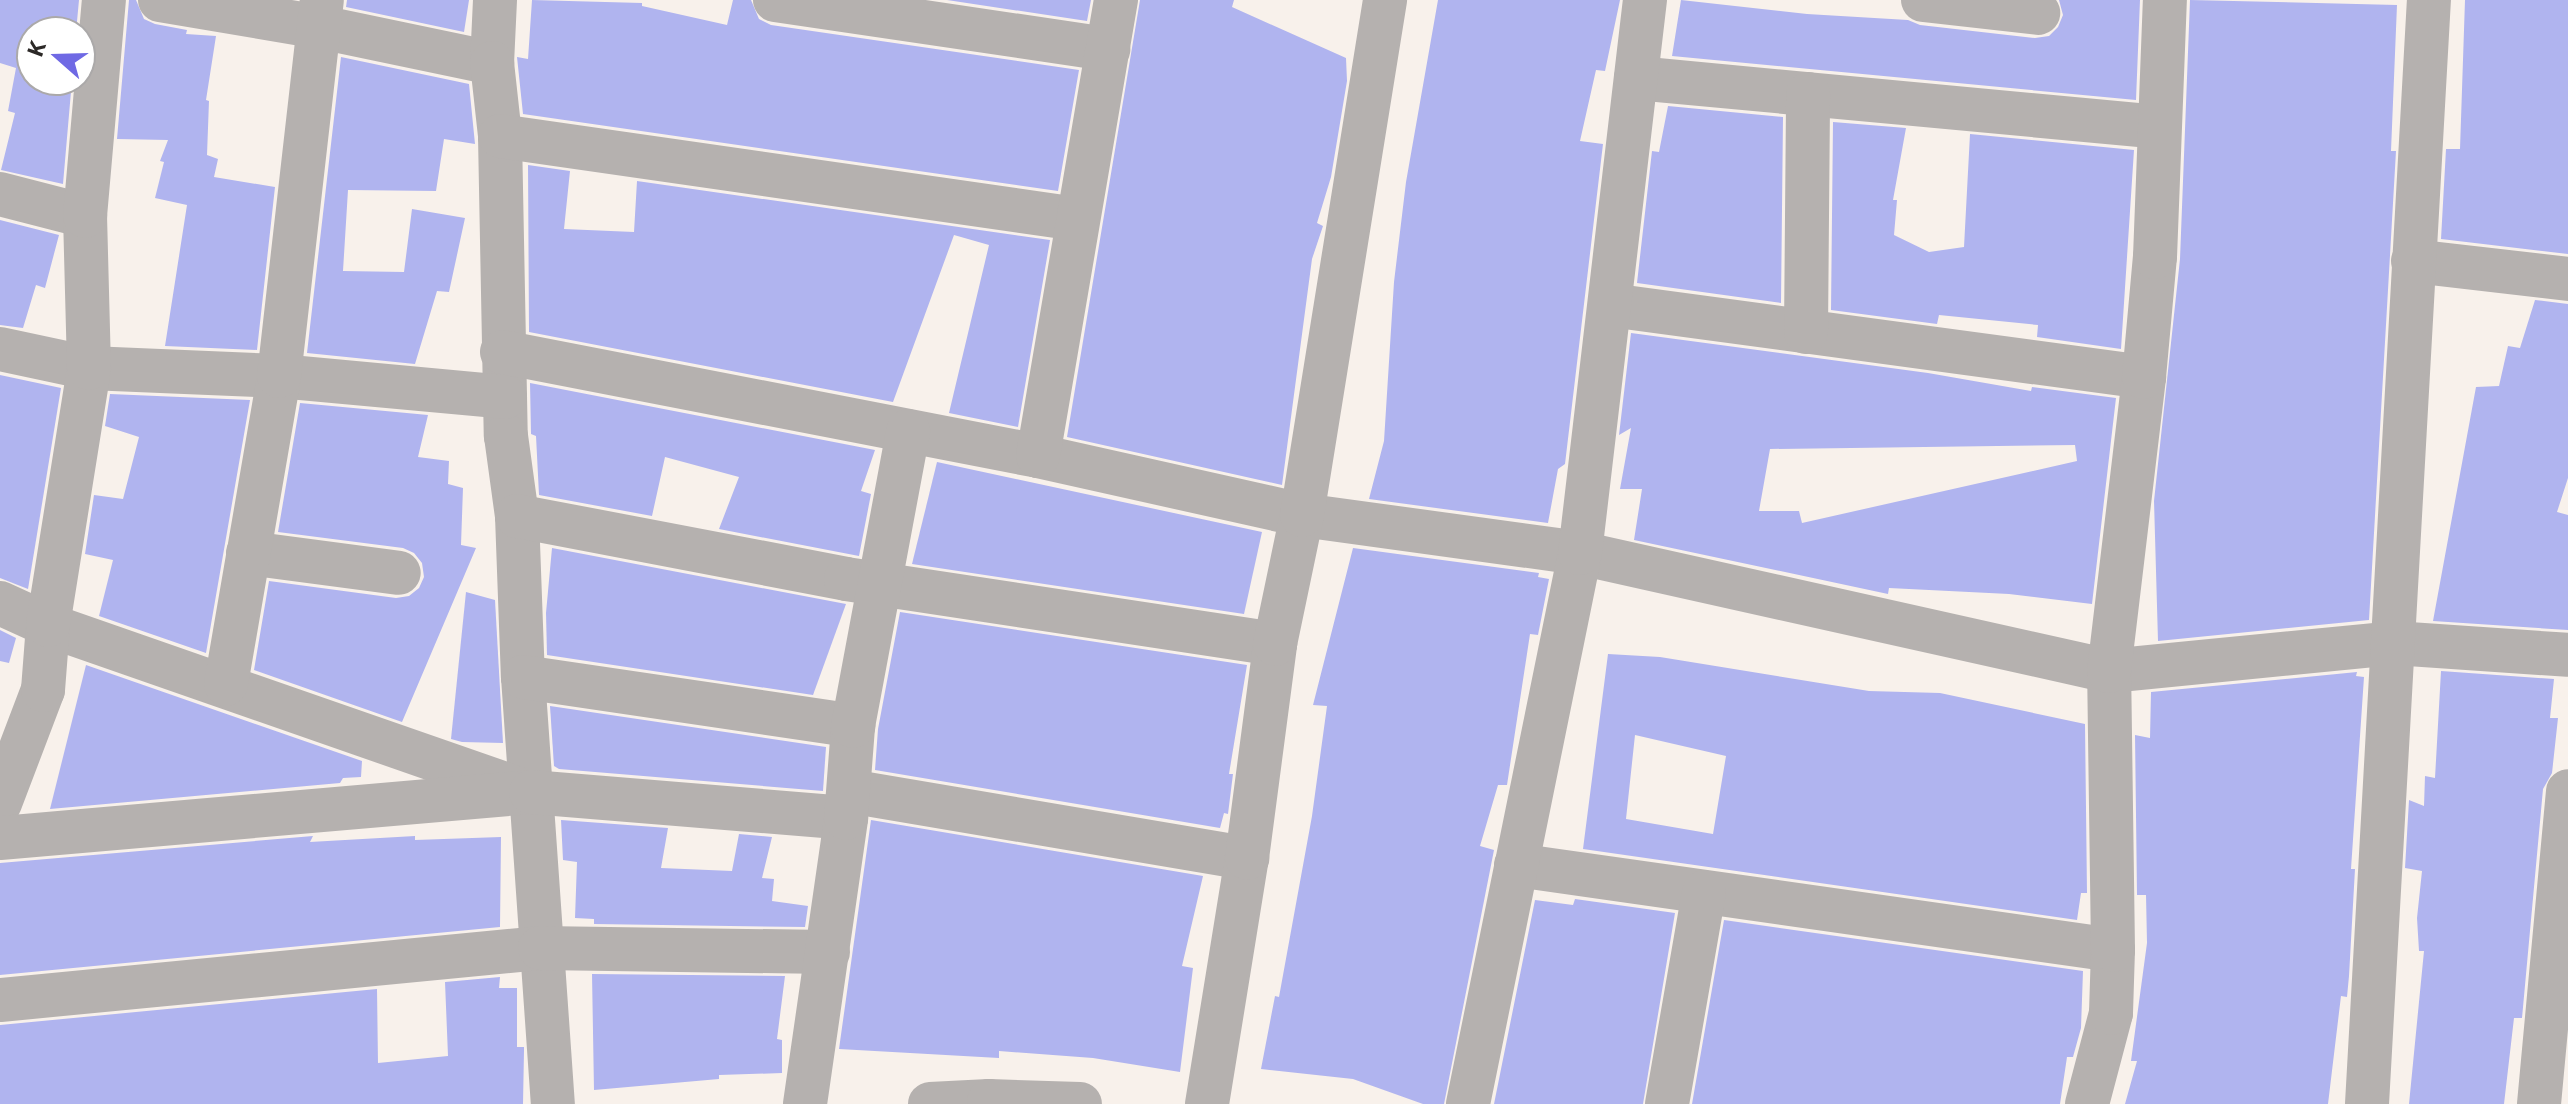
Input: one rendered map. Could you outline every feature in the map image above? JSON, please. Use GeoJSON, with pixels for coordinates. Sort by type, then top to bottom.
{"type":"FeatureCollection","features":[{"type":"Feature","properties":{"kind":"street"},"geometry":{"type":"LineString","coordinates":[[0,803],[43,690],[48,625],[89,368],[85,216],[104,0]]}},
{"type":"Feature","properties":{"kind":"street"},"geometry":{"type":"LineString","coordinates":[[160,0],[321,14],[492,63]]}},
{"type":"Feature","properties":{"kind":"street"},"geometry":{"type":"LineString","coordinates":[[495,0],[492,63],[500,136],[502,352],[517,516],[523,677],[553,1104]]}},
{"type":"Feature","properties":{"kind":"street"},"geometry":{"type":"LineString","coordinates":[[775,0],[1108,49]]}},
{"type":"Feature","properties":{"kind":"street"},"geometry":{"type":"LineString","coordinates":[[1038,456],[1116,0]]}},
{"type":"Feature","properties":{"kind":"street"},"geometry":{"type":"LineString","coordinates":[[1207,1104],[1247,858],[1275,644],[1302,515],[1385,0]]}},
{"type":"Feature","properties":{"kind":"street"},"geometry":{"type":"LineString","coordinates":[[1468,1104],[1580,553],[1645,0]]}},
{"type":"Feature","properties":{"kind":"street"},"geometry":{"type":"LineString","coordinates":[[1923,0],[2038,13]]}},
{"type":"Feature","properties":{"kind":"street"},"geometry":{"type":"LineString","coordinates":[[2087,1104],[2111,1013],[2109,671],[2155,257],[2165,0]]}},
{"type":"Feature","properties":{"kind":"street"},"geometry":{"type":"LineString","coordinates":[[2367,1104],[2429,0]]}},
{"type":"Feature","properties":{"kind":"street"},"geometry":{"type":"LineString","coordinates":[[226,684],[279,376],[321,14]]}},
{"type":"Feature","properties":{"kind":"street"},"geometry":{"type":"LineString","coordinates":[[1636,78],[2159,127]]}},
{"type":"Feature","properties":{"kind":"street"},"geometry":{"type":"LineString","coordinates":[[1806,332],[1808,94]]}},
{"type":"Feature","properties":{"kind":"street"},"geometry":{"type":"LineString","coordinates":[[500,136],[1077,219]]}},
{"type":"Feature","properties":{"kind":"street"},"geometry":{"type":"LineString","coordinates":[[0,194],[85,216]]}},
{"type":"Feature","properties":{"kind":"street"},"geometry":{"type":"LineString","coordinates":[[2413,261],[2568,279]]}},
{"type":"Feature","properties":{"kind":"street"},"geometry":{"type":"LineString","coordinates":[[1610,305],[2144,377]]}},
{"type":"Feature","properties":{"kind":"street"},"geometry":{"type":"LineString","coordinates":[[0,349],[89,368],[279,376],[505,397]]}},
{"type":"Feature","properties":{"kind":"street"},"geometry":{"type":"LineString","coordinates":[[502,352],[1038,456],[1302,515],[1580,553],[2109,671],[2394,643],[2568,655]]}},
{"type":"Feature","properties":{"kind":"street"},"geometry":{"type":"LineString","coordinates":[[805,1104],[848,805],[853,726],[908,431]]}},
{"type":"Feature","properties":{"kind":"street"},"geometry":{"type":"LineString","coordinates":[[517,516],[880,583],[1275,644]]}},
{"type":"Feature","properties":{"kind":"street"},"geometry":{"type":"LineString","coordinates":[[248,553],[399,573]]}},
{"type":"Feature","properties":{"kind":"street"},"geometry":{"type":"LineString","coordinates":[[0,603],[48,625],[226,684],[531,792]]}},
{"type":"Feature","properties":{"kind":"street"},"geometry":{"type":"LineString","coordinates":[[523,677],[853,726]]}},
{"type":"Feature","properties":{"kind":"street"},"geometry":{"type":"LineString","coordinates":[[2539,1104],[2568,791]]}},
{"type":"Feature","properties":{"kind":"street"},"geometry":{"type":"LineString","coordinates":[[0,838],[531,792],[848,805],[1247,858]]}},
{"type":"Feature","properties":{"kind":"street"},"geometry":{"type":"LineString","coordinates":[[1516,865],[2113,950]]}},
{"type":"Feature","properties":{"kind":"street"},"geometry":{"type":"LineString","coordinates":[[1667,1104],[1704,892]]}},
{"type":"Feature","properties":{"kind":"street"},"geometry":{"type":"LineString","coordinates":[[0,1000],[540,948],[828,952]]}},
{"type":"Feature","properties":{"kind":"street"},"geometry":{"type":"LineString","coordinates":[[930,1104],[989,1101],[1080,1104]]}},
{"type":"Feature","properties":{"kind":"building"},"geometry":{"type":"Polygon","coordinates":[[[0,0],[79,0],[78,16],[16,16],[16,68],[0,63],[0,0]]]}},
{"type":"Feature","properties":{"kind":"building"},"geometry":{"type":"Polygon","coordinates":[[[129,0],[136,0],[144,19],[155,24],[187,30],[186,34],[216,36],[206,100],[209,101],[207,155],[218,159],[214,177],[275,187],[257,350],[165,346],[187,205],[155,198],[164,162],[160,161],[168,140],[117,139],[129,0]]]}},
{"type":"Feature","properties":{"kind":"building"},"geometry":{"type":"Polygon","coordinates":[[[347,0],[469,0],[464,32],[346,7],[347,0]]]}},
{"type":"Feature","properties":{"kind":"building"},"geometry":{"type":"Polygon","coordinates":[[[532,0],[642,3],[642,6],[727,25],[733,0],[751,0],[759,19],[771,25],[1079,70],[1058,191],[523,114],[517,57],[528,59],[532,0]]]}},
{"type":"Feature","properties":{"kind":"building"},"geometry":{"type":"Polygon","coordinates":[[[947,0],[1091,0],[1087,21],[947,0]]]}},
{"type":"Feature","properties":{"kind":"building"},"geometry":{"type":"Polygon","coordinates":[[[1140,0],[1234,0],[1232,7],[1346,58],[1347,81],[1331,177],[1317,223],[1323,226],[1312,259],[1282,485],[1067,437],[1140,0]]]}},
{"type":"Feature","properties":{"kind":"building"},"geometry":{"type":"Polygon","coordinates":[[[1438,0],[1620,0],[1605,71],[1596,70],[1580,141],[1603,144],[1565,464],[1558,469],[1548,523],[1369,499],[1384,441],[1394,282],[1406,182],[1438,0]]]}},
{"type":"Feature","properties":{"kind":"building"},"geometry":{"type":"Polygon","coordinates":[[[1681,0],[1807,14],[1908,20],[1920,25],[2035,38],[2049,36],[2058,27],[2063,15],[2059,0],[2140,0],[2136,100],[1672,56],[1681,0]]]}},
{"type":"Feature","properties":{"kind":"building"},"geometry":{"type":"Polygon","coordinates":[[[2190,0],[2397,5],[2391,151],[2396,151],[2369,620],[2158,641],[2154,501],[2180,259],[2190,0]]]}},
{"type":"Feature","properties":{"kind":"building"},"geometry":{"type":"Polygon","coordinates":[[[2465,0],[2568,0],[2568,254],[2441,239],[2446,149],[2460,149],[2465,0]]]}},
{"type":"Feature","properties":{"kind":"building"},"geometry":{"type":"Polygon","coordinates":[[[341,57],[469,84],[475,144],[444,139],[436,191],[348,190],[343,271],[404,272],[412,209],[465,218],[449,292],[437,291],[415,364],[307,353],[341,57]]]}},
{"type":"Feature","properties":{"kind":"building"},"geometry":{"type":"Polygon","coordinates":[[[16,68],[16,96],[71,96],[63,184],[1,170],[15,113],[8,111],[16,68]]]}},
{"type":"Feature","properties":{"kind":"building"},"geometry":{"type":"Polygon","coordinates":[[[1668,106],[1783,117],[1781,303],[1637,283],[1652,151],[1659,152],[1668,106]]]}},
{"type":"Feature","properties":{"kind":"building"},"geometry":{"type":"Polygon","coordinates":[[[1833,122],[1906,128],[1893,200],[1897,200],[1894,235],[1929,252],[1964,247],[1970,134],[2134,150],[2121,349],[2037,337],[2038,325],[1939,315],[1937,324],[1831,310],[1833,122]]]}},
{"type":"Feature","properties":{"kind":"building"},"geometry":{"type":"Polygon","coordinates":[[[528,165],[570,171],[564,229],[634,232],[637,181],[1050,240],[1018,427],[949,413],[989,245],[954,235],[893,402],[529,332],[528,165]]]}},
{"type":"Feature","properties":{"kind":"building"},"geometry":{"type":"Polygon","coordinates":[[[0,220],[59,235],[45,288],[36,285],[23,328],[0,325],[0,220]]]}},
{"type":"Feature","properties":{"kind":"building"},"geometry":{"type":"Polygon","coordinates":[[[2535,300],[2568,304],[2568,478],[2557,512],[2568,515],[2568,630],[2433,621],[2476,387],[2499,386],[2508,346],[2520,348],[2535,300]]]}},
{"type":"Feature","properties":{"kind":"building"},"geometry":{"type":"Polygon","coordinates":[[[1631,333],[1928,373],[2031,391],[2032,387],[2116,398],[2092,604],[2009,594],[1889,588],[1888,594],[1634,540],[1642,489],[1620,489],[1631,428],[1619,435],[1631,333]],[[2075,445],[1770,449],[1759,511],[1799,511],[1802,523],[2077,461],[2075,445]]]}},
{"type":"Feature","properties":{"kind":"building"},"geometry":{"type":"Polygon","coordinates":[[[0,375],[61,388],[28,589],[0,578],[0,375]]]}},
{"type":"Feature","properties":{"kind":"building"},"geometry":{"type":"Polygon","coordinates":[[[530,383],[875,450],[861,491],[871,494],[859,556],[719,529],[739,477],[665,457],[652,516],[539,495],[536,436],[531,434],[530,383]]]}},
{"type":"Feature","properties":{"kind":"building"},"geometry":{"type":"Polygon","coordinates":[[[110,394],[250,400],[206,653],[99,616],[113,560],[85,554],[94,495],[123,499],[139,437],[105,426],[110,394]]]}},
{"type":"Feature","properties":{"kind":"building"},"geometry":{"type":"Polygon","coordinates":[[[300,403],[428,415],[418,457],[449,461],[448,484],[463,488],[461,545],[476,548],[402,722],[254,670],[269,581],[396,598],[409,596],[419,588],[424,577],[422,563],[414,553],[403,548],[278,532],[300,403]]]}},
{"type":"Feature","properties":{"kind":"building"},"geometry":{"type":"Polygon","coordinates":[[[937,462],[1262,532],[1244,614],[912,564],[937,462]]]}},
{"type":"Feature","properties":{"kind":"building"},"geometry":{"type":"Polygon","coordinates":[[[552,548],[846,604],[813,695],[547,655],[546,613],[552,548]]]}},
{"type":"Feature","properties":{"kind":"building"},"geometry":{"type":"Polygon","coordinates":[[[1353,548],[1539,573],[1538,577],[1549,579],[1538,635],[1530,634],[1507,785],[1498,785],[1480,846],[1494,850],[1444,1104],[1423,1104],[1353,1079],[1261,1069],[1275,996],[1279,997],[1312,816],[1327,706],[1313,705],[1353,548]]]}},
{"type":"Feature","properties":{"kind":"building"},"geometry":{"type":"Polygon","coordinates":[[[466,592],[495,600],[503,743],[451,739],[466,592]]]}},
{"type":"Feature","properties":{"kind":"building"},"geometry":{"type":"Polygon","coordinates":[[[900,612],[1247,665],[1229,774],[1233,774],[1228,814],[1224,813],[1220,828],[875,770],[878,729],[900,612]]]}},
{"type":"Feature","properties":{"kind":"building"},"geometry":{"type":"Polygon","coordinates":[[[0,630],[16,638],[9,663],[0,661],[0,630]]]}},
{"type":"Feature","properties":{"kind":"building"},"geometry":{"type":"Polygon","coordinates":[[[1608,654],[1660,657],[1869,691],[1940,693],[2085,724],[2087,893],[2081,893],[2077,920],[1583,849],[1608,654]],[[1635,735],[1626,819],[1713,834],[1726,756],[1635,735]]]}},
{"type":"Feature","properties":{"kind":"building"},"geometry":{"type":"Polygon","coordinates":[[[86,665],[362,761],[361,777],[343,778],[340,783],[50,809],[86,665]]]}},
{"type":"Feature","properties":{"kind":"building"},"geometry":{"type":"Polygon","coordinates":[[[2441,671],[2554,679],[2550,718],[2558,718],[2552,773],[2543,789],[2522,1018],[2514,1018],[2504,1104],[2409,1104],[2424,951],[2419,951],[2417,918],[2422,871],[2405,868],[2409,800],[2424,806],[2425,776],[2435,778],[2441,671]]]}},
{"type":"Feature","properties":{"kind":"building"},"geometry":{"type":"Polygon","coordinates":[[[2357,672],[2356,676],[2364,677],[2351,869],[2355,869],[2349,976],[2347,997],[2341,996],[2328,1104],[2125,1104],[2137,1061],[2131,1061],[2147,943],[2146,895],[2137,895],[2135,735],[2150,738],[2151,692],[2357,672]]]}},
{"type":"Feature","properties":{"kind":"building"},"geometry":{"type":"Polygon","coordinates":[[[550,706],[826,747],[823,791],[559,769],[554,766],[550,706]]]}},
{"type":"Feature","properties":{"kind":"building"},"geometry":{"type":"Polygon","coordinates":[[[561,820],[668,828],[661,868],[732,871],[739,834],[772,837],[762,878],[774,879],[772,901],[808,906],[805,927],[594,924],[594,919],[575,918],[577,862],[563,860],[561,820]]]}},
{"type":"Feature","properties":{"kind":"building"},"geometry":{"type":"Polygon","coordinates":[[[871,820],[1203,876],[1182,966],[1193,968],[1180,1072],[1093,1058],[999,1051],[999,1058],[839,1049],[871,820]]]}},
{"type":"Feature","properties":{"kind":"building"},"geometry":{"type":"Polygon","coordinates":[[[313,836],[310,842],[415,836],[415,840],[501,837],[500,927],[0,975],[0,863],[313,836]]]}},
{"type":"Feature","properties":{"kind":"building"},"geometry":{"type":"Polygon","coordinates":[[[1575,899],[1675,913],[1643,1104],[1494,1104],[1535,900],[1573,905],[1575,899]]]}},
{"type":"Feature","properties":{"kind":"building"},"geometry":{"type":"Polygon","coordinates":[[[1724,920],[2083,971],[2081,1028],[2073,1057],[2067,1057],[2060,1104],[1692,1104],[1724,920]]]}},
{"type":"Feature","properties":{"kind":"building"},"geometry":{"type":"Polygon","coordinates":[[[592,974],[785,976],[777,1039],[782,1040],[782,1073],[719,1075],[719,1079],[594,1090],[592,974]]]}},
{"type":"Feature","properties":{"kind":"building"},"geometry":{"type":"Polygon","coordinates":[[[500,977],[499,988],[517,988],[517,1047],[524,1047],[523,1104],[0,1104],[0,1025],[377,989],[378,1063],[448,1056],[445,982],[500,977]]]}}]}
